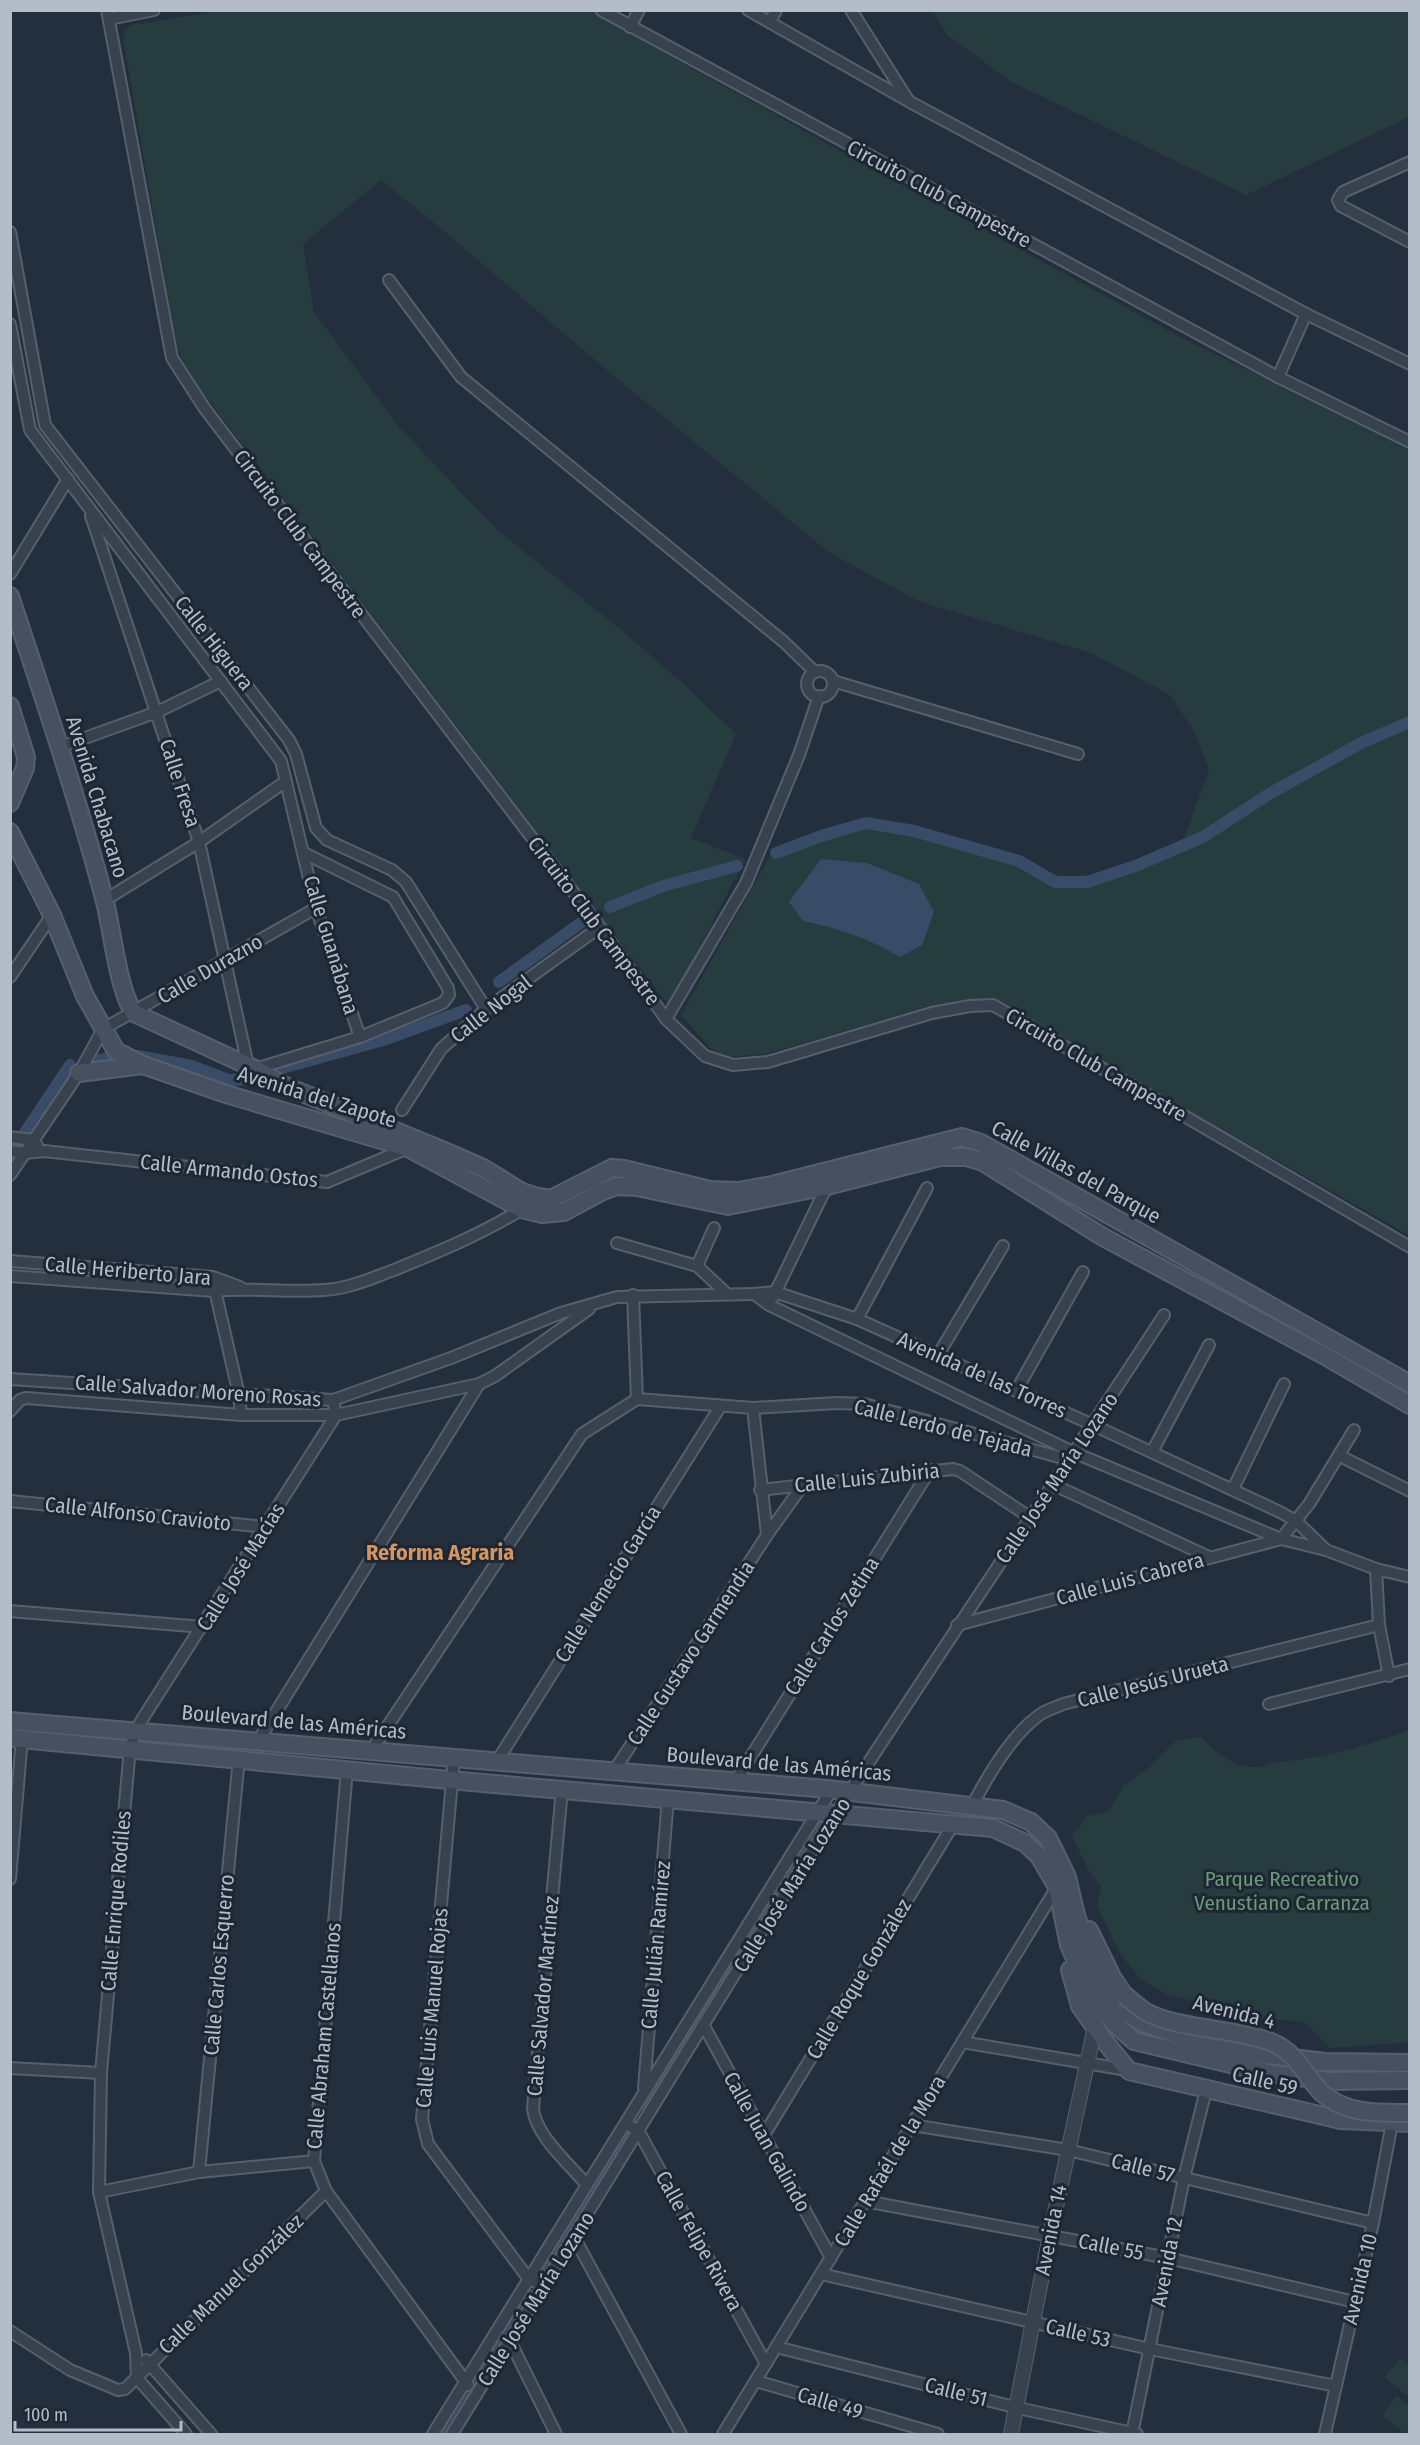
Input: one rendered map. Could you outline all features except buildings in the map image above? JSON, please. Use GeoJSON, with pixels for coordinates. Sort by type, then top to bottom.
{"type":"FeatureCollection","features":[{"type":"Feature","properties":{"kind":"main road","name":"Avenida Chabacano"},"geometry":{"type":"LineString","coordinates":[[10,596],[60,747],[105,900],[128,1005],[134,1012]]}},
{"type":"Feature","properties":{"kind":"main road"},"geometry":{"type":"LineString","coordinates":[[10,706],[26,757],[25,768],[10,803]]}},
{"type":"Feature","properties":{"kind":"main road"},"geometry":{"type":"LineString","coordinates":[[10,832],[52,915],[85,996],[103,1029]]}},
{"type":"Feature","properties":{"kind":"main road","name":"Avenida del Zapote"},"geometry":{"type":"LineString","coordinates":[[134,1012],[282,1085],[386,1125],[483,1168],[522,1192]]}},
{"type":"Feature","properties":{"kind":"main road","name":"Avenida del Zapote"},"geometry":{"type":"LineString","coordinates":[[103,1029],[116,1051],[143,1065],[226,1094],[408,1148],[522,1209]]}},
{"type":"Feature","properties":{"kind":"main road"},"geometry":{"type":"LineString","coordinates":[[79,1073],[143,1065]]}},
{"type":"Feature","properties":{"kind":"main road","name":"Calle Villas del Parque"},"geometry":{"type":"LineString","coordinates":[[522,1192],[551,1199],[612,1168],[710,1190],[738,1191],[772,1185],[962,1137],[981,1143],[1410,1384]]}},
{"type":"Feature","properties":{"kind":"main road","name":"Calle Villas del Parque"},"geometry":{"type":"LineString","coordinates":[[522,1209],[542,1214],[564,1212],[617,1186],[637,1186],[728,1206],[827,1186],[940,1157],[966,1157],[983,1162],[1103,1237],[1328,1357],[1410,1405]]}},
{"type":"Feature","properties":{"kind":"main road","name":"Boulevard de las Américas"},"geometry":{"type":"LineString","coordinates":[[10,1721],[832,1790],[972,1806],[1017,1814],[1031,1822],[1048,1839],[1067,1877],[1076,1915],[1098,1982],[1104,1995],[1115,2006],[1143,2023],[1191,2039],[1258,2054],[1324,2062],[1410,2063]]}},
{"type":"Feature","properties":{"kind":"main road","name":"Boulevard de las Américas"},"geometry":{"type":"LineString","coordinates":[[16,1738],[452,1780],[993,1827],[1025,1843],[1039,1856],[1057,1887],[1069,1945],[1094,2001],[1114,2024],[1134,2041],[1268,2073],[1329,2081],[1410,2080]]}},
{"type":"Feature","properties":{"kind":"main road","name":"Avenida 4"},"geometry":{"type":"LineString","coordinates":[[1076,1915],[1091,1932],[1112,1977],[1124,1995],[1146,2012],[1280,2046],[1289,2051],[1322,2092],[1353,2110],[1369,2113],[1410,2113]]}},
{"type":"Feature","properties":{"kind":"main road"},"geometry":{"type":"LineString","coordinates":[[1069,1945],[1071,1971],[1080,2006],[1129,2071]]}},
{"type":"Feature","properties":{"kind":"main road","name":"Calle 59"},"geometry":{"type":"LineString","coordinates":[[1129,2071],[1341,2120],[1392,2123]]}},
{"type":"Feature","properties":{"kind":"main road"},"geometry":{"type":"LineString","coordinates":[[1392,2123],[1410,2123]]}},
{"type":"Feature","properties":{"kind":"street","name":"Circuito Club Campestre"},"geometry":{"type":"LineString","coordinates":[[154,10],[108,15],[172,358],[205,409],[600,927],[666,1019],[705,1056],[733,1065],[768,1062],[932,1013],[970,1005],[993,1005],[1410,1247]]}},
{"type":"Feature","properties":{"kind":"street","name":"Circuito Club Campestre"},"geometry":{"type":"LineString","coordinates":[[602,10],[1278,377],[1410,442]]}},
{"type":"Feature","properties":{"kind":"street"},"geometry":{"type":"LineString","coordinates":[[630,27],[639,10]]}},
{"type":"Feature","properties":{"kind":"street"},"geometry":{"type":"LineString","coordinates":[[748,10],[910,102],[1306,314],[1410,364]]}},
{"type":"Feature","properties":{"kind":"street"},"geometry":{"type":"LineString","coordinates":[[770,22],[776,10]]}},
{"type":"Feature","properties":{"kind":"street"},"geometry":{"type":"LineString","coordinates":[[851,10],[910,102]]}},
{"type":"Feature","properties":{"kind":"street"},"geometry":{"type":"LineString","coordinates":[[1410,162],[1343,192],[1338,200],[1341,206],[1410,242]]}},
{"type":"Feature","properties":{"kind":"street","name":"Calle Higuera"},"geometry":{"type":"LineString","coordinates":[[10,232],[45,425],[289,740],[296,754],[316,828],[327,840],[392,870],[406,882],[486,1009]]}},
{"type":"Feature","properties":{"kind":"street"},"geometry":{"type":"LineString","coordinates":[[389,280],[461,377],[784,642],[815,672]]}},
{"type":"Feature","properties":{"kind":"street"},"geometry":{"type":"LineString","coordinates":[[1278,377],[1306,314]]}},
{"type":"Feature","properties":{"kind":"street","name":"Calle Higuera"},"geometry":{"type":"LineString","coordinates":[[10,324],[30,430],[281,761],[303,853]]}},
{"type":"Feature","properties":{"kind":"street"},"geometry":{"type":"LineString","coordinates":[[10,368],[17,358]]}},
{"type":"Feature","properties":{"kind":"street"},"geometry":{"type":"LineString","coordinates":[[10,574],[68,479]]}},
{"type":"Feature","properties":{"kind":"street","name":"Calle Fresa"},"geometry":{"type":"LineString","coordinates":[[88,507],[199,842],[224,960],[251,1068]]}},
{"type":"Feature","properties":{"kind":"street"},"geometry":{"type":"LineString","coordinates":[[832,681],[831,690],[819,696],[810,691],[807,686],[810,675],[815,672],[826,672],[832,681],[1078,754]]}},
{"type":"Feature","properties":{"kind":"street"},"geometry":{"type":"LineString","coordinates":[[60,747],[157,712],[221,681]]}},
{"type":"Feature","properties":{"kind":"street","name":"Circuito Club Campestre"},"geometry":{"type":"LineString","coordinates":[[666,1019],[746,883],[800,755],[819,696]]}},
{"type":"Feature","properties":{"kind":"street"},"geometry":{"type":"LineString","coordinates":[[105,900],[199,842],[286,781]]}},
{"type":"Feature","properties":{"kind":"street","name":"Calle Nogal"},"geometry":{"type":"LineString","coordinates":[[251,1068],[360,1037],[443,1003],[449,995],[448,988],[393,897],[303,853]]}},
{"type":"Feature","properties":{"kind":"street","name":"Calle Guanábana"},"geometry":{"type":"LineString","coordinates":[[303,853],[316,908],[360,1037]]}},
{"type":"Feature","properties":{"kind":"street","name":"Calle Durazno"},"geometry":{"type":"LineString","coordinates":[[103,1029],[316,908]]}},
{"type":"Feature","properties":{"kind":"street"},"geometry":{"type":"LineString","coordinates":[[10,977],[52,915]]}},
{"type":"Feature","properties":{"kind":"street","name":"Calle Nogal"},"geometry":{"type":"LineString","coordinates":[[402,1110],[441,1049],[486,1009],[600,927]]}},
{"type":"Feature","properties":{"kind":"street"},"geometry":{"type":"LineString","coordinates":[[10,1175],[79,1073],[103,1029]]}},
{"type":"Feature","properties":{"kind":"street"},"geometry":{"type":"LineString","coordinates":[[10,1137],[32,1140],[44,1151]]}},
{"type":"Feature","properties":{"kind":"street","name":"Calle Armando Ostos"},"geometry":{"type":"LineString","coordinates":[[10,1151],[24,1153],[44,1151],[327,1182],[408,1148]]}},
{"type":"Feature","properties":{"kind":"street"},"geometry":{"type":"LineString","coordinates":[[769,1305],[827,1186]]}},
{"type":"Feature","properties":{"kind":"street"},"geometry":{"type":"LineString","coordinates":[[857,1319],[927,1188]]}},
{"type":"Feature","properties":{"kind":"street","name":"Calle Heriberto Jara"},"geometry":{"type":"LineString","coordinates":[[10,1276],[214,1291],[243,1288],[325,1290],[363,1282],[420,1259],[499,1224],[522,1209]]}},
{"type":"Feature","properties":{"kind":"street"},"geometry":{"type":"LineString","coordinates":[[697,1266],[714,1228]]}},
{"type":"Feature","properties":{"kind":"street"},"geometry":{"type":"LineString","coordinates":[[617,1243],[697,1266],[727,1294]]}},
{"type":"Feature","properties":{"kind":"street"},"geometry":{"type":"LineString","coordinates":[[938,1355],[1003,1246]]}},
{"type":"Feature","properties":{"kind":"street","name":"Calle Heriberto Jara"},"geometry":{"type":"LineString","coordinates":[[10,1261],[213,1276],[243,1288]]}},
{"type":"Feature","properties":{"kind":"street"},"geometry":{"type":"LineString","coordinates":[[1016,1391],[1083,1272]]}},
{"type":"Feature","properties":{"kind":"street"},"geometry":{"type":"LineString","coordinates":[[213,1276],[214,1291],[239,1395],[241,1415]]}},
{"type":"Feature","properties":{"kind":"street","name":"Avenida de las Torres"},"geometry":{"type":"LineString","coordinates":[[596,1303],[633,1295],[775,1292],[857,1319],[1233,1489],[1296,1521],[1326,1550]]}},
{"type":"Feature","properties":{"kind":"street","name":"Avenida de las Torres"},"geometry":{"type":"LineString","coordinates":[[754,1294],[769,1305],[1072,1456],[1281,1539],[1326,1550],[1377,1569],[1409,1575]]}},
{"type":"Feature","properties":{"kind":"street"},"geometry":{"type":"LineString","coordinates":[[371,1750],[582,1434],[637,1399],[633,1295]]}},
{"type":"Feature","properties":{"kind":"street"},"geometry":{"type":"LineString","coordinates":[[258,1741],[479,1384],[495,1376],[596,1303]]}},
{"type":"Feature","properties":{"kind":"street","name":"Calle Salvador Moreno Rosas"},"geometry":{"type":"LineString","coordinates":[[10,1379],[333,1400],[452,1358],[561,1312],[596,1303]]}},
{"type":"Feature","properties":{"kind":"street","name":"Calle José María Lozano"},"geometry":{"type":"LineString","coordinates":[[433,2434],[510,2341],[837,1813],[957,1625],[1054,1485],[1164,1315]]}},
{"type":"Feature","properties":{"kind":"street"},"geometry":{"type":"LineString","coordinates":[[1152,1452],[1209,1345]]}},
{"type":"Feature","properties":{"kind":"street"},"geometry":{"type":"LineString","coordinates":[[10,1411],[20,1400],[34,1399],[35,1379]]}},
{"type":"Feature","properties":{"kind":"street"},"geometry":{"type":"LineString","coordinates":[[1233,1489],[1284,1383]]}},
{"type":"Feature","properties":{"kind":"street","name":"Calle Salvador Moreno Rosas"},"geometry":{"type":"LineString","coordinates":[[34,1399],[241,1415],[336,1415],[479,1384]]}},
{"type":"Feature","properties":{"kind":"street","name":"Calle Lerdo de Tejada"},"geometry":{"type":"LineString","coordinates":[[637,1399],[753,1408],[837,1403],[864,1404],[1072,1456]]}},
{"type":"Feature","properties":{"kind":"street"},"geometry":{"type":"LineString","coordinates":[[333,1400],[336,1415]]}},
{"type":"Feature","properties":{"kind":"street","name":"Calle Nemecio García"},"geometry":{"type":"LineString","coordinates":[[497,1761],[720,1407]]}},
{"type":"Feature","properties":{"kind":"street"},"geometry":{"type":"LineString","coordinates":[[753,1408],[760,1490],[767,1535]]}},
{"type":"Feature","properties":{"kind":"street","name":"Calle José Macías"},"geometry":{"type":"LineString","coordinates":[[136,1730],[336,1415]]}},
{"type":"Feature","properties":{"kind":"street"},"geometry":{"type":"LineString","coordinates":[[1281,1539],[1340,1456],[1354,1430]]}},
{"type":"Feature","properties":{"kind":"street"},"geometry":{"type":"LineString","coordinates":[[1340,1456],[1410,1491]]}},
{"type":"Feature","properties":{"kind":"street","name":"Calle Luis Zubiria"},"geometry":{"type":"LineString","coordinates":[[760,1490],[952,1468],[1031,1518]]}},
{"type":"Feature","properties":{"kind":"street","name":"Calle Carlos Zetina"},"geometry":{"type":"LineString","coordinates":[[735,1782],[930,1470]]}},
{"type":"Feature","properties":{"kind":"street","name":"Calle Gustavo Garmendia"},"geometry":{"type":"LineString","coordinates":[[614,1771],[767,1535],[803,1485]]}},
{"type":"Feature","properties":{"kind":"street"},"geometry":{"type":"LineString","coordinates":[[1054,1485],[1209,1557]]}},
{"type":"Feature","properties":{"kind":"street","name":"Calle Alfonso Cravioto"},"geometry":{"type":"LineString","coordinates":[[10,1501],[266,1527]]}},
{"type":"Feature","properties":{"kind":"street","name":"Calle Luis Cabrera"},"geometry":{"type":"LineString","coordinates":[[957,1625],[1281,1539]]}},
{"type":"Feature","properties":{"kind":"street"},"geometry":{"type":"LineString","coordinates":[[1377,1569],[1379,1625],[1389,1676]]}},
{"type":"Feature","properties":{"kind":"street"},"geometry":{"type":"LineString","coordinates":[[10,1611],[203,1627]]}},
{"type":"Feature","properties":{"kind":"street","name":"Calle Jesús Urueta"},"geometry":{"type":"LineString","coordinates":[[972,1806],[980,1790],[1021,1731],[1040,1714],[1063,1704],[1379,1625]]}},
{"type":"Feature","properties":{"kind":"street"},"geometry":{"type":"LineString","coordinates":[[1269,1704],[1410,1669]]}},
{"type":"Feature","properties":{"kind":"street","name":"Calle Enrique Rodiles"},"geometry":{"type":"LineString","coordinates":[[136,1730],[130,1748],[101,2073],[99,2192],[136,2352],[137,2378]]}},
{"type":"Feature","properties":{"kind":"street"},"geometry":{"type":"LineString","coordinates":[[10,1879],[16,1738]]}},
{"type":"Feature","properties":{"kind":"street","name":"Calle Carlos Esquerro"},"geometry":{"type":"LineString","coordinates":[[199,2172],[238,1758]]}},
{"type":"Feature","properties":{"kind":"street","name":"Calle Luis Manuel Rojas"},"geometry":{"type":"LineString","coordinates":[[454,1758],[422,2119],[428,2144],[528,2278],[544,2286]]}},
{"type":"Feature","properties":{"kind":"street","name":"Calle Abraham Castellanos"},"geometry":{"type":"LineString","coordinates":[[347,1769],[314,2162],[326,2191],[472,2387]]}},
{"type":"Feature","properties":{"kind":"street","name":"Calle Salvador Martínez"},"geometry":{"type":"LineString","coordinates":[[562,1789],[533,2108],[534,2119],[543,2134],[587,2185]]}},
{"type":"Feature","properties":{"kind":"street","name":"Calle José María Lozano"},"geometry":{"type":"LineString","coordinates":[[452,2434],[472,2387],[528,2278],[832,1790]]}},
{"type":"Feature","properties":{"kind":"street","name":"Calle Julián Ramírez"},"geometry":{"type":"LineString","coordinates":[[644,2092],[668,1798]]}},
{"type":"Feature","properties":{"kind":"street","name":"Calle Roque González"},"geometry":{"type":"LineString","coordinates":[[764,2136],[954,1822]]}},
{"type":"Feature","properties":{"kind":"street","name":"Calle Rafaél de la Mora"},"geometry":{"type":"LineString","coordinates":[[723,2434],[1057,1887]]}},
{"type":"Feature","properties":{"kind":"street","name":"Calle Juan Galindo"},"geometry":{"type":"LineString","coordinates":[[704,2026],[831,2258]]}},
{"type":"Feature","properties":{"kind":"street","name":"Avenida 14"},"geometry":{"type":"LineString","coordinates":[[1011,2434],[1018,2408],[1050,2235],[1095,2027]]}},
{"type":"Feature","properties":{"kind":"street","name":"Calle 59"},"geometry":{"type":"LineString","coordinates":[[962,2042],[1129,2071]]}},
{"type":"Feature","properties":{"kind":"street"},"geometry":{"type":"LineString","coordinates":[[10,2068],[101,2073]]}},
{"type":"Feature","properties":{"kind":"street","name":"Avenida 12"},"geometry":{"type":"LineString","coordinates":[[1134,2434],[1184,2178],[1206,2090]]}},
{"type":"Feature","properties":{"kind":"street","name":"Calle Felipe Rivera"},"geometry":{"type":"LineString","coordinates":[[626,2123],[639,2132],[766,2364]]}},
{"type":"Feature","properties":{"kind":"street","name":"Avenida 10"},"geometry":{"type":"LineString","coordinates":[[1325,2434],[1373,2223],[1392,2123]]}},
{"type":"Feature","properties":{"kind":"street","name":"Calle 57"},"geometry":{"type":"LineString","coordinates":[[912,2125],[1068,2150],[1373,2223]]}},
{"type":"Feature","properties":{"kind":"street"},"geometry":{"type":"LineString","coordinates":[[99,2192],[199,2172],[314,2162]]}},
{"type":"Feature","properties":{"kind":"street","name":"Calle Manuel González"},"geometry":{"type":"LineString","coordinates":[[137,2378],[149,2363],[326,2191]]}},
{"type":"Feature","properties":{"kind":"street","name":"Calle 55"},"geometry":{"type":"LineString","coordinates":[[865,2201],[1168,2258],[1355,2302]]}},
{"type":"Feature","properties":{"kind":"street"},"geometry":{"type":"LineString","coordinates":[[574,2237],[681,2434]]}},
{"type":"Feature","properties":{"kind":"street","name":"Calle 53"},"geometry":{"type":"LineString","coordinates":[[821,2274],[1150,2349],[1336,2386]]}},
{"type":"Feature","properties":{"kind":"street"},"geometry":{"type":"LineString","coordinates":[[10,2319],[12,2332],[70,2370],[118,2390],[125,2389],[137,2378],[186,2434]]}},
{"type":"Feature","properties":{"kind":"street"},"geometry":{"type":"LineString","coordinates":[[510,2341],[556,2434]]}},
{"type":"Feature","properties":{"kind":"street","name":"Calle 51"},"geometry":{"type":"LineString","coordinates":[[776,2347],[1018,2408],[1134,2434]]}},
{"type":"Feature","properties":{"kind":"street"},"geometry":{"type":"LineString","coordinates":[[136,2352],[149,2363],[211,2434]]}},
{"type":"Feature","properties":{"kind":"street","name":"Calle 49"},"geometry":{"type":"LineString","coordinates":[[756,2381],[939,2434]]}},
{"type":"Feature","properties":{"kind":"green space"},"geometry":{"type":"Polygon","coordinates":[[[219,11],[590,11],[1182,338],[1409,448],[1409,1235],[1003,1006],[911,1014],[764,1054],[728,1057],[710,1048],[681,1015],[775,847],[866,821],[939,834],[1064,877],[1109,873],[1184,838],[1209,770],[1194,731],[1169,694],[1091,653],[918,601],[830,553],[621,382],[381,180],[303,244],[314,312],[399,427],[496,529],[620,629],[678,679],[736,734],[691,838],[745,859],[674,998],[669,1003],[665,1001],[198,386],[183,362],[176,342],[123,39],[125,31],[131,25],[219,11]],[[803,921],[853,935],[900,957],[922,945],[803,921]]]}},
{"type":"Feature","properties":{"kind":"green space"},"geometry":{"type":"Polygon","coordinates":[[[933,11],[1409,11],[1409,117],[1246,195],[1012,82],[947,35],[933,11]]]}},
{"type":"Feature","properties":{"kind":"green space","name":"Parque Recreativo Venustiano Carranza"},"geometry":{"type":"Polygon","coordinates":[[[1409,1730],[1409,2042],[1330,2048],[1305,2022],[1271,2019],[1169,1995],[1141,1980],[1119,1952],[1097,1905],[1101,1887],[1088,1869],[1072,1836],[1088,1816],[1109,1811],[1125,1784],[1150,1767],[1177,1740],[1202,1737],[1233,1762],[1257,1767],[1345,1750],[1409,1730]]]}},
{"type":"Feature","properties":{"kind":"green space"},"geometry":{"type":"Polygon","coordinates":[[[1400,2358],[1409,2366],[1409,2397],[1385,2377],[1400,2358]]]}},
{"type":"Feature","properties":{"kind":"green space"},"geometry":{"type":"Polygon","coordinates":[[[1397,2396],[1409,2406],[1409,2434],[1405,2434],[1382,2415],[1397,2396]]]}},
{"type":"Feature","properties":{"kind":"water"},"geometry":{"type":"Polygon","coordinates":[[[821,859],[867,863],[919,884],[934,912],[922,945],[900,957],[853,935],[803,921],[789,902],[821,859]]]}},
{"type":"Feature","properties":{"kind":"waterway"},"geometry":{"type":"LineString","coordinates":[[776,853],[821,836],[866,823],[914,831],[1019,861],[1055,882],[1088,882],[1138,865],[1203,837],[1269,794],[1363,742],[1410,722]]}},
{"type":"Feature","properties":{"kind":"waterway"},"geometry":{"type":"LineString","coordinates":[[610,907],[663,886],[737,866]]}},
{"type":"Feature","properties":{"kind":"waterway"},"geometry":{"type":"LineString","coordinates":[[499,982],[582,922]]}},
{"type":"Feature","properties":{"kind":"waterway"},"geometry":{"type":"LineString","coordinates":[[275,1070],[383,1040],[466,1010]]}},
{"type":"Feature","properties":{"kind":"waterway"},"geometry":{"type":"LineString","coordinates":[[138,1056],[192,1066],[229,1080],[257,1079]]}},
{"type":"Feature","properties":{"kind":"waterway"},"geometry":{"type":"LineString","coordinates":[[93,1061],[113,1058]]}},
{"type":"Feature","properties":{"kind":"waterway"},"geometry":{"type":"LineString","coordinates":[[10,1145],[16,1146],[70,1065]]}},
{"type":"Feature","properties":{"kind":"waterway"},"geometry":{"type":"LineString","coordinates":[[647,2105],[820,1823]]}},
{"type":"Feature","properties":{"kind":"waterway"},"geometry":{"type":"LineString","coordinates":[[546,2269],[630,2134]]}},
{"type":"Feature","properties":{"kind":"waterway"},"geometry":{"type":"LineString","coordinates":[[442,2434],[530,2296]]}},
{"type":"Feature","properties":{"kind":"district","name":"Reforma Agraria"},"geometry":{"type":"Point","coordinates":[440,1552]}}]}
